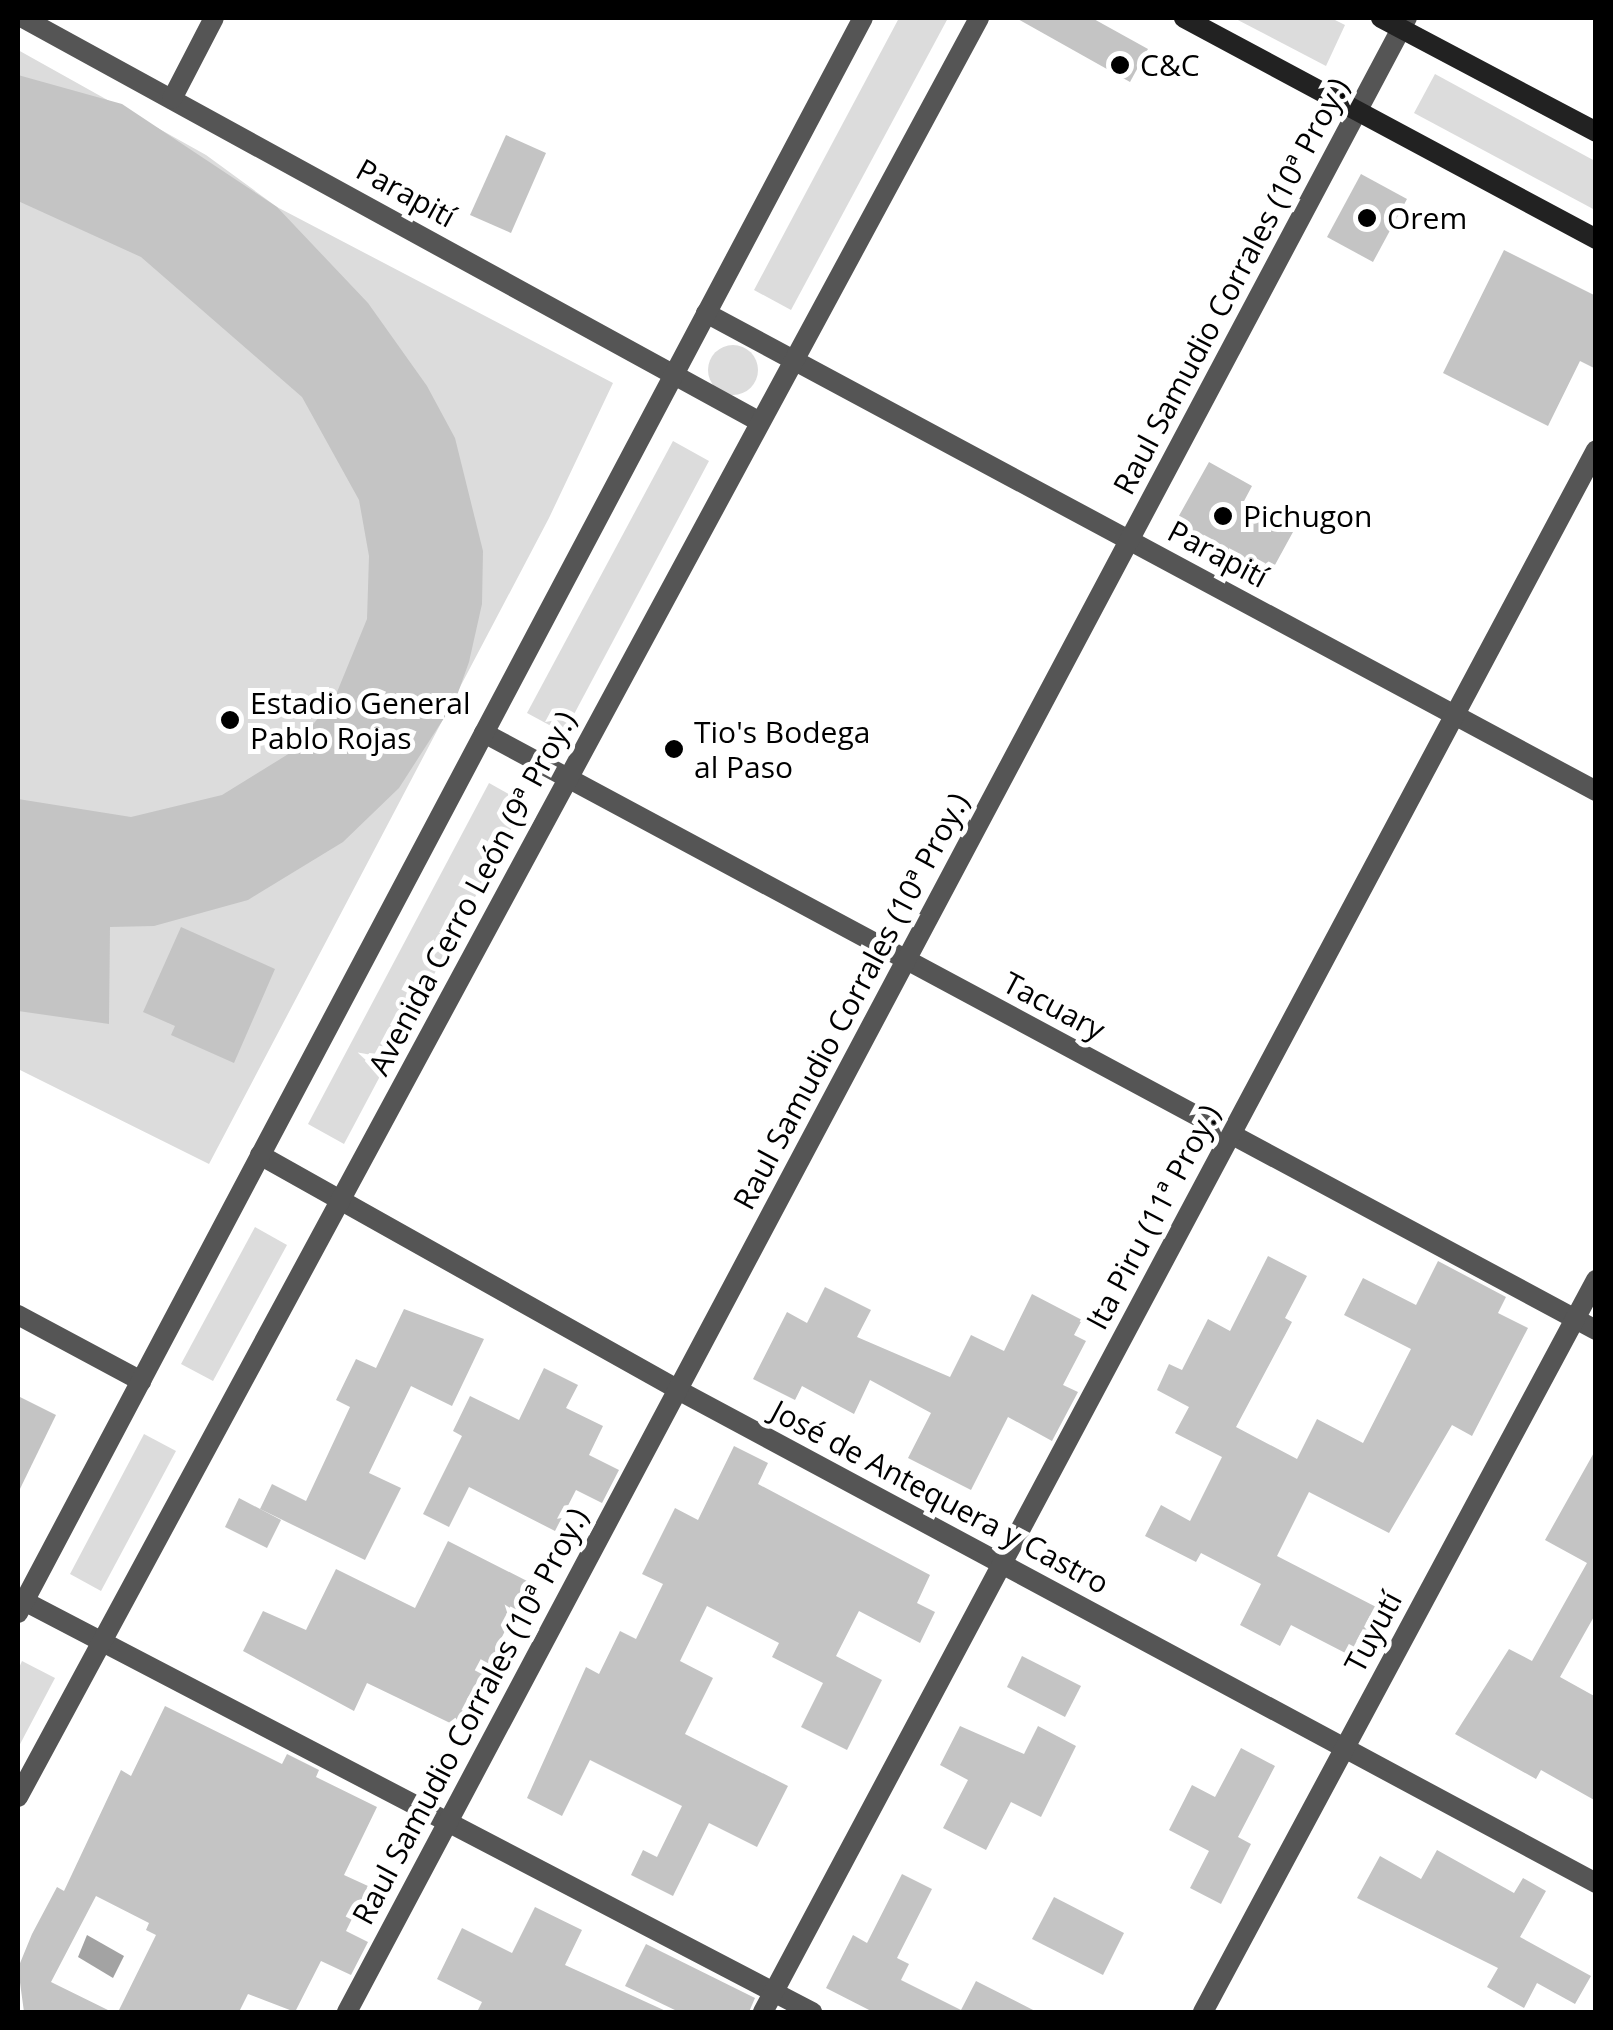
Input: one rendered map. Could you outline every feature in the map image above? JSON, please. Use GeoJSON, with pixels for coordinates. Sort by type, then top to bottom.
{"type":"FeatureCollection","features":[{"type":"Feature","properties":{"kind":"main road"},"geometry":{"type":"LineString","coordinates":[[1184,18],[1596,239]]}},
{"type":"Feature","properties":{"kind":"main road"},"geometry":{"type":"LineString","coordinates":[[1381,18],[1405,23],[1596,132]]}},
{"type":"Feature","properties":{"kind":"street","name":"Parapití"},"geometry":{"type":"LineString","coordinates":[[23,18],[760,422]]}},
{"type":"Feature","properties":{"kind":"street"},"geometry":{"type":"LineString","coordinates":[[172,100],[214,18]]}},
{"type":"Feature","properties":{"kind":"street"},"geometry":{"type":"LineString","coordinates":[[812,2012],[102,1642],[21,1607],[863,18]]}},
{"type":"Feature","properties":{"kind":"street","name":"Avenida Cerro León (9ª Proy.)"},"geometry":{"type":"LineString","coordinates":[[18,1797],[979,18]]}},
{"type":"Feature","properties":{"kind":"street","name":"Raul Samudio Corrales (10ª Proy.)"},"geometry":{"type":"LineString","coordinates":[[346,2012],[1405,23]]}},
{"type":"Feature","properties":{"kind":"street","name":"Parapití"},"geometry":{"type":"LineString","coordinates":[[706,313],[1596,791]]}},
{"type":"Feature","properties":{"kind":"street","name":"Ita Piru (11ª Proy.)"},"geometry":{"type":"LineString","coordinates":[[763,2012],[1596,450]]}},
{"type":"Feature","properties":{"kind":"street","name":"Tacuary"},"geometry":{"type":"LineString","coordinates":[[484,733],[1596,1330]]}},
{"type":"Feature","properties":{"kind":"street","name":"José de Antequera y Castro"},"geometry":{"type":"LineString","coordinates":[[260,1156],[678,1390],[1596,1883]]}},
{"type":"Feature","properties":{"kind":"street","name":"Tuyutí"},"geometry":{"type":"LineString","coordinates":[[1203,2012],[1596,1280]]}},
{"type":"Feature","properties":{"kind":"street"},"geometry":{"type":"LineString","coordinates":[[18,1316],[141,1381]]}},
{"type":"Feature","properties":{"kind":"shaded area"},"geometry":{"type":"Polygon","coordinates":[[[899,18],[948,18],[791,310],[754,290],[899,18]]]}},
{"type":"Feature","properties":{"kind":"shaded area"},"geometry":{"type":"Polygon","coordinates":[[[1234,18],[1331,18],[1345,25],[1326,66],[1234,18]]]}},
{"type":"Feature","properties":{"kind":"shaded area","name":"Estadio General Pablo Rojas"},"geometry":{"type":"Polygon","coordinates":[[[18,50],[206,155],[277,207],[613,383],[549,518],[209,1164],[18,1069],[18,50]]]}},
{"type":"Feature","properties":{"kind":"shaded area"},"geometry":{"type":"Polygon","coordinates":[[[1435,74],[1595,161],[1595,210],[1414,113],[1435,74]]]}},
{"type":"Feature","properties":{"kind":"shaded area"},"geometry":{"type":"Polygon","coordinates":[[[723,346],[743,346],[757,360],[757,380],[743,394],[723,394],[709,380],[709,360],[723,346]]]}},
{"type":"Feature","properties":{"kind":"shaded area"},"geometry":{"type":"Polygon","coordinates":[[[673,441],[709,461],[564,733],[527,713],[673,441]]]}},
{"type":"Feature","properties":{"kind":"shaded area"},"geometry":{"type":"Polygon","coordinates":[[[489,783],[525,803],[344,1144],[308,1124],[489,783]]]}},
{"type":"Feature","properties":{"kind":"shaded area"},"geometry":{"type":"Polygon","coordinates":[[[255,1227],[287,1245],[213,1381],[181,1364],[255,1227]]]}},
{"type":"Feature","properties":{"kind":"shaded area"},"geometry":{"type":"Polygon","coordinates":[[[144,1434],[176,1451],[101,1591],[70,1574],[144,1434]]]}},
{"type":"Feature","properties":{"kind":"shaded area"},"geometry":{"type":"Polygon","coordinates":[[[22,1661],[55,1678],[18,1748],[18,1670],[22,1661]]]}},
{"type":"Feature","properties":{"kind":"shaded area"},"geometry":{"type":"Polygon","coordinates":[[[87,1935],[124,1956],[113,1978],[78,1957],[87,1935]]]}},
{"type":"Feature","properties":{"kind":"building","name":"C&C"},"geometry":{"type":"Polygon","coordinates":[[[1016,18],[1092,18],[1148,49],[1130,82],[1016,18]]]}},
{"type":"Feature","properties":{"kind":"building"},"geometry":{"type":"Polygon","coordinates":[[[18,75],[122,104],[277,207],[368,303],[427,386],[455,438],[483,551],[482,604],[469,662],[455,701],[399,788],[343,842],[248,900],[154,926],[110,927],[109,1024],[18,1011],[18,799],[131,817],[222,795],[290,753],[335,697],[367,619],[369,556],[359,500],[302,397],[141,257],[18,201],[18,75]]]}},
{"type":"Feature","properties":{"kind":"building"},"geometry":{"type":"Polygon","coordinates":[[[506,135],[546,153],[511,233],[470,215],[506,135]]]}},
{"type":"Feature","properties":{"kind":"building","name":"Orem"},"geometry":{"type":"Polygon","coordinates":[[[1361,174],[1407,199],[1373,262],[1327,237],[1361,174]]]}},
{"type":"Feature","properties":{"kind":"building"},"geometry":{"type":"Polygon","coordinates":[[[1504,250],[1596,296],[1596,369],[1580,361],[1548,426],[1443,373],[1504,250]]]}},
{"type":"Feature","properties":{"kind":"building","name":"Pichugon"},"geometry":{"type":"Polygon","coordinates":[[[1209,462],[1252,486],[1243,503],[1293,532],[1265,583],[1171,530],[1209,462]]]}},
{"type":"Feature","properties":{"kind":"building"},"geometry":{"type":"Polygon","coordinates":[[[181,927],[275,969],[234,1063],[171,1035],[175,1026],[143,1012],[181,927]]]}},
{"type":"Feature","properties":{"kind":"building"},"geometry":{"type":"Polygon","coordinates":[[[1268,1256],[1307,1276],[1285,1318],[1292,1322],[1236,1427],[1297,1459],[1317,1419],[1363,1443],[1411,1349],[1344,1315],[1363,1278],[1416,1305],[1438,1261],[1506,1297],[1498,1313],[1528,1328],[1472,1436],[1452,1425],[1389,1533],[1309,1492],[1277,1556],[1382,1610],[1357,1659],[1291,1625],[1280,1646],[1240,1625],[1261,1584],[1201,1553],[1196,1562],[1145,1536],[1161,1505],[1190,1521],[1222,1457],[1175,1433],[1189,1407],[1157,1390],[1169,1364],[1182,1370],[1208,1319],[1230,1331],[1268,1256]]]}},
{"type":"Feature","properties":{"kind":"building"},"geometry":{"type":"Polygon","coordinates":[[[825,1287],[871,1310],[857,1337],[950,1377],[971,1335],[1004,1351],[1032,1294],[1082,1320],[1074,1335],[1086,1341],[1063,1385],[1078,1392],[1052,1441],[1008,1417],[971,1490],[908,1458],[931,1413],[870,1380],[854,1414],[802,1386],[795,1400],[753,1379],[787,1312],[807,1323],[825,1287]]]}},
{"type":"Feature","properties":{"kind":"building"},"geometry":{"type":"Polygon","coordinates":[[[404,1309],[484,1339],[452,1406],[411,1386],[369,1473],[401,1488],[365,1560],[260,1509],[272,1484],[306,1501],[350,1407],[336,1400],[356,1359],[376,1368],[404,1309]]]}},
{"type":"Feature","properties":{"kind":"building"},"geometry":{"type":"Polygon","coordinates":[[[544,1368],[578,1385],[566,1408],[603,1426],[589,1455],[619,1470],[602,1503],[576,1490],[555,1531],[469,1487],[449,1527],[423,1514],[462,1436],[453,1431],[470,1396],[519,1420],[544,1368]]]}},
{"type":"Feature","properties":{"kind":"building"},"geometry":{"type":"Polygon","coordinates":[[[18,1396],[56,1415],[18,1493],[18,1396]]]}},
{"type":"Feature","properties":{"kind":"building"},"geometry":{"type":"Polygon","coordinates":[[[734,1446],[768,1463],[758,1484],[930,1575],[917,1603],[935,1612],[920,1643],[859,1611],[836,1656],[882,1680],[847,1750],[801,1727],[823,1683],[772,1657],[779,1643],[707,1606],[680,1661],[713,1678],[685,1734],[788,1786],[757,1847],[709,1823],[673,1896],[631,1875],[643,1850],[657,1857],[682,1806],[590,1760],[562,1816],[527,1798],[586,1667],[599,1674],[620,1631],[636,1639],[663,1584],[642,1574],[675,1508],[698,1520],[734,1446]]]}},
{"type":"Feature","properties":{"kind":"building"},"geometry":{"type":"Polygon","coordinates":[[[1596,1449],[1596,1613],[1560,1677],[1596,1697],[1596,1801],[1541,1770],[1536,1779],[1455,1734],[1509,1649],[1532,1661],[1587,1563],[1545,1540],[1596,1449]]]}},
{"type":"Feature","properties":{"kind":"building"},"geometry":{"type":"Polygon","coordinates":[[[239,1498],[281,1520],[267,1548],[225,1527],[239,1498]]]}},
{"type":"Feature","properties":{"kind":"building"},"geometry":{"type":"Polygon","coordinates":[[[448,1541],[529,1582],[501,1639],[508,1642],[473,1734],[367,1683],[354,1711],[243,1651],[263,1611],[306,1630],[336,1569],[415,1608],[448,1541]]]}},
{"type":"Feature","properties":{"kind":"building"},"geometry":{"type":"Polygon","coordinates":[[[1022,1656],[1081,1686],[1065,1717],[1007,1687],[1022,1656]]]}},
{"type":"Feature","properties":{"kind":"building"},"geometry":{"type":"Polygon","coordinates":[[[165,1706],[282,1764],[287,1754],[319,1770],[316,1777],[377,1807],[344,1875],[368,1886],[346,1931],[368,1942],[351,1975],[321,1961],[295,2012],[248,1994],[239,2012],[118,2012],[156,1935],[146,1930],[149,1923],[96,1896],[51,1982],[112,2012],[24,2012],[18,1968],[32,1934],[57,1887],[64,1891],[121,1770],[131,1776],[165,1706]]]}},
{"type":"Feature","properties":{"kind":"building"},"geometry":{"type":"Polygon","coordinates":[[[960,1726],[1024,1754],[1038,1726],[1076,1746],[1041,1817],[1011,1802],[986,1850],[943,1828],[968,1780],[940,1765],[960,1726]]]}},
{"type":"Feature","properties":{"kind":"building"},"geometry":{"type":"Polygon","coordinates":[[[1241,1748],[1275,1766],[1238,1837],[1251,1844],[1221,1904],[1190,1888],[1209,1851],[1169,1830],[1192,1785],[1215,1797],[1241,1748]]]}},
{"type":"Feature","properties":{"kind":"building"},"geometry":{"type":"Polygon","coordinates":[[[1437,1850],[1514,1893],[1523,1878],[1546,1891],[1520,1937],[1591,1976],[1575,2004],[1537,1983],[1524,2008],[1487,1987],[1498,1968],[1357,1898],[1380,1856],[1421,1879],[1437,1850]]]}},
{"type":"Feature","properties":{"kind":"building"},"geometry":{"type":"Polygon","coordinates":[[[902,1874],[932,1889],[897,1958],[909,1964],[901,1980],[961,2010],[976,1981],[1037,2012],[873,2012],[826,1988],[853,1935],[867,1943],[902,1874]]]}},
{"type":"Feature","properties":{"kind":"building"},"geometry":{"type":"Polygon","coordinates":[[[1054,1897],[1124,1933],[1103,1975],[1032,1939],[1054,1897]]]}},
{"type":"Feature","properties":{"kind":"building"},"geometry":{"type":"Polygon","coordinates":[[[535,1907],[582,1930],[565,1965],[668,2012],[477,2012],[482,2002],[437,1979],[462,1928],[512,1953],[535,1907]]]}},
{"type":"Feature","properties":{"kind":"building"},"geometry":{"type":"Polygon","coordinates":[[[646,1944],[755,1998],[749,2012],[679,2012],[625,1986],[646,1944]]]}},
{"type":"Feature","properties":{"kind":"place","name":"C&C"},"geometry":{"type":"Point","coordinates":[1120,65]}},
{"type":"Feature","properties":{"kind":"place","name":"Orem"},"geometry":{"type":"Point","coordinates":[1367,218]}},
{"type":"Feature","properties":{"kind":"place","name":"Pichugon"},"geometry":{"type":"Point","coordinates":[1223,516]}},
{"type":"Feature","properties":{"kind":"place","name":"Estadio General Pablo Rojas"},"geometry":{"type":"Point","coordinates":[230,720]}},
{"type":"Feature","properties":{"kind":"place","name":"Tio's Bodega al Paso"},"geometry":{"type":"Point","coordinates":[674,749]}}]}
